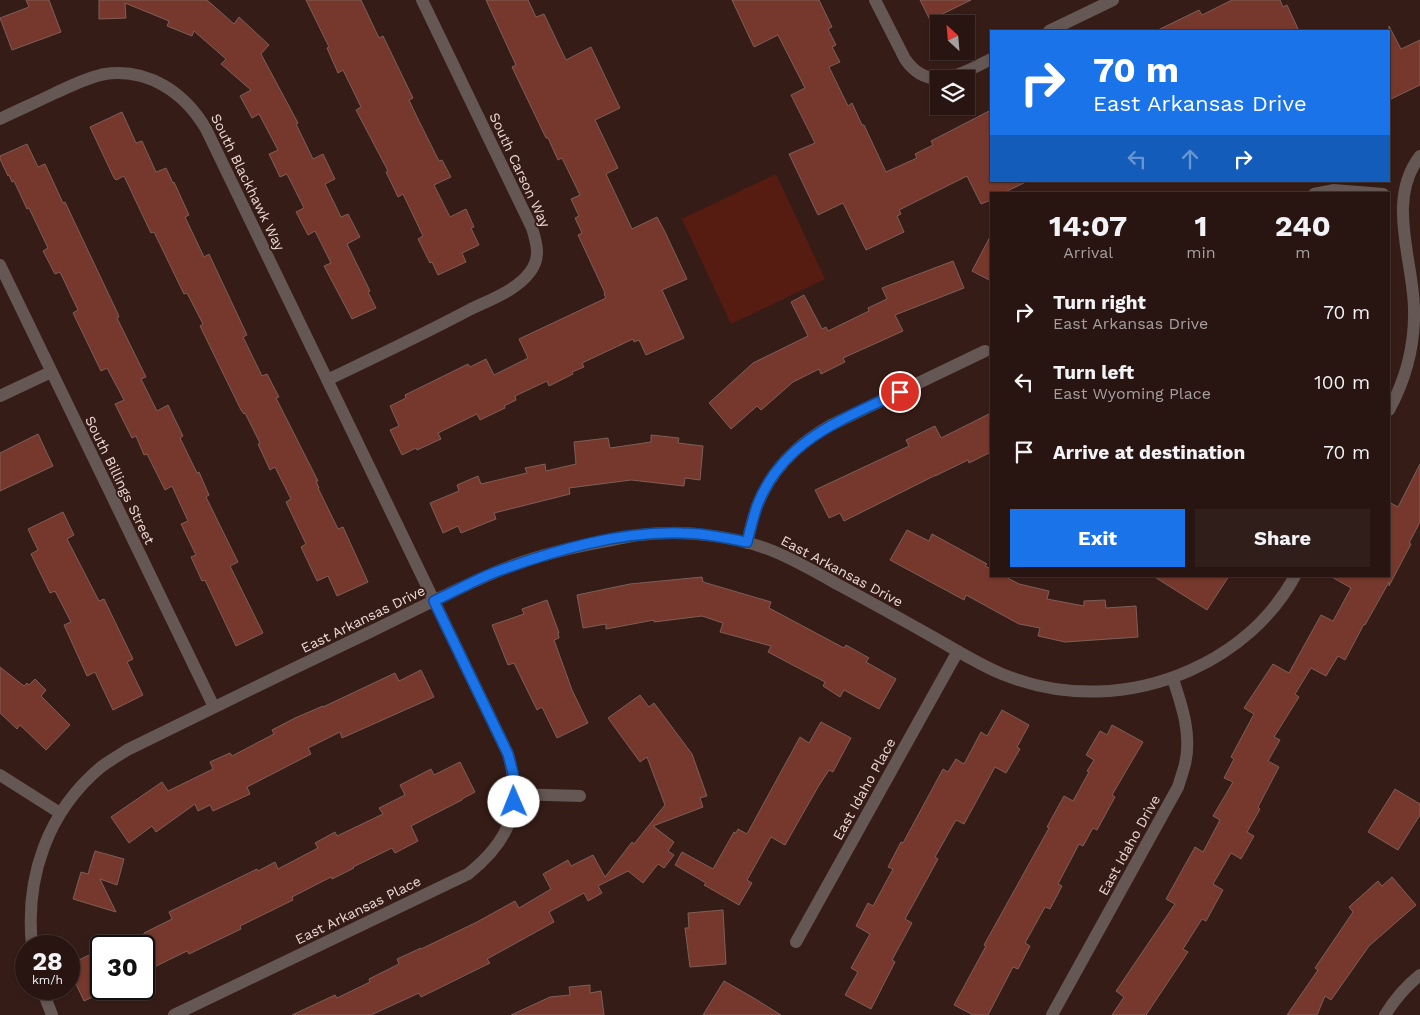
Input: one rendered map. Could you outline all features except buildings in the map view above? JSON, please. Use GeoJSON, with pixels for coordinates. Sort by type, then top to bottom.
{"type":"FeatureCollection","features":[{"type":"Feature","properties":{"kind":"street","name":"South Carson Way"},"geometry":{"type":"LineString","coordinates":[[327,380],[425,333],[515,286],[530,272],[537,259],[537,245],[532,228],[422,0]]}},
{"type":"Feature","properties":{"kind":"street"},"geometry":{"type":"LineString","coordinates":[[875,0],[905,59],[916,73],[937,78],[952,76],[990,59]]}},
{"type":"Feature","properties":{"kind":"street"},"geometry":{"type":"LineString","coordinates":[[1051,30],[1114,0]]}},
{"type":"Feature","properties":{"kind":"street","name":"South Blackhawk Way"},"geometry":{"type":"LineString","coordinates":[[0,119],[75,84],[105,74],[130,74],[150,79],[168,88],[185,100],[198,115],[206,129],[434,601]]}},
{"type":"Feature","properties":{"kind":"street"},"geometry":{"type":"LineString","coordinates":[[1390,408],[1412,349],[1414,294],[1403,222],[1404,196],[1409,178],[1420,156]]}},
{"type":"Feature","properties":{"kind":"street"},"geometry":{"type":"LineString","coordinates":[[1324,192],[1334,190],[1358,192]]}},
{"type":"Feature","properties":{"kind":"street"},"geometry":{"type":"LineString","coordinates":[[1390,194],[1404,196]]}},
{"type":"Feature","properties":{"kind":"street","name":"South Billings Street"},"geometry":{"type":"LineString","coordinates":[[0,265],[214,707]]}},
{"type":"Feature","properties":{"kind":"street"},"geometry":{"type":"LineString","coordinates":[[747,542],[758,505],[768,484],[781,465],[797,448],[815,434],[831,425],[986,351]]}},
{"type":"Feature","properties":{"kind":"street"},"geometry":{"type":"LineString","coordinates":[[0,396],[51,372]]}},
{"type":"Feature","properties":{"kind":"street","name":"East Arkansas Drive"},"geometry":{"type":"LineString","coordinates":[[31,935],[31,895],[37,865],[48,836],[60,813],[79,789],[101,768],[127,750],[434,601],[491,574],[546,554],[639,535],[683,533],[747,542],[810,568],[1001,674],[1060,690],[1097,692],[1134,689],[1173,678],[1206,663],[1237,644],[1264,619],[1288,590],[1295,577]]}},
{"type":"Feature","properties":{"kind":"street","name":"East Arkansas Place"},"geometry":{"type":"LineString","coordinates":[[174,1015],[468,874],[484,861],[498,845],[508,828],[514,802],[513,773],[508,754],[434,601]]}},
{"type":"Feature","properties":{"kind":"street","name":"East Idaho Place"},"geometry":{"type":"LineString","coordinates":[[796,942],[958,651]]}},
{"type":"Feature","properties":{"kind":"street","name":"East Idaho Drive"},"geometry":{"type":"LineString","coordinates":[[1052,1015],[1178,788],[1185,764],[1188,739],[1183,708],[1173,678]]}},
{"type":"Feature","properties":{"kind":"street"},"geometry":{"type":"LineString","coordinates":[[0,775],[60,813]]}},
{"type":"Feature","properties":{"kind":"street"},"geometry":{"type":"LineString","coordinates":[[515,794],[580,796]]}},
{"type":"Feature","properties":{"kind":"street"},"geometry":{"type":"LineString","coordinates":[[1385,1015],[1398,995],[1420,975]]}},
{"type":"Feature","properties":{"kind":"street"},"geometry":{"type":"LineString","coordinates":[[46,1000],[52,1015]]}},
{"type":"Feature","properties":{"kind":"shaded area"},"geometry":{"type":"Polygon","coordinates":[[[776,174],[825,279],[731,324],[682,219],[776,174]]]}},
{"type":"Feature","properties":{"kind":"route"},"geometry":{"type":"LineString","coordinates":[[514,802],[513,773],[508,754],[434,601],[491,574],[546,554],[574,547],[639,535],[683,533],[747,542],[758,505],[768,484],[781,465],[797,448],[815,434],[831,425],[900,392]]}}]}
